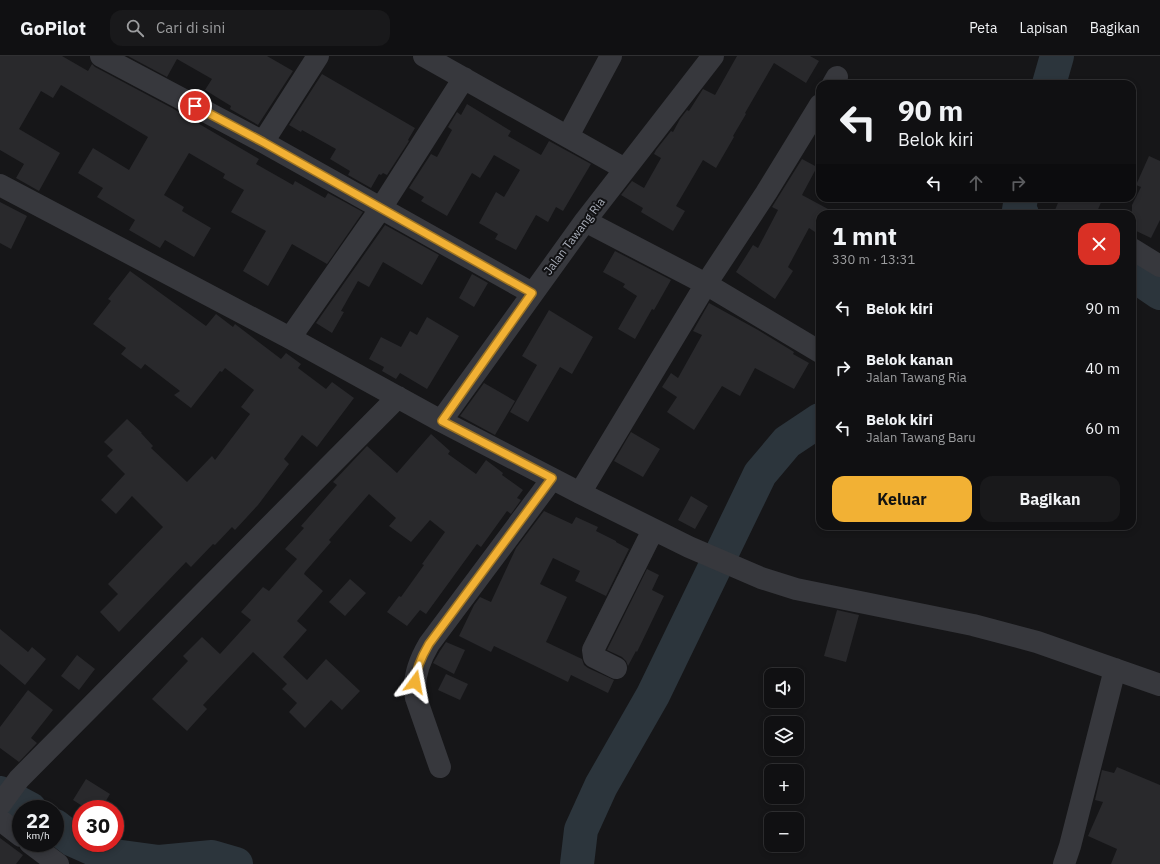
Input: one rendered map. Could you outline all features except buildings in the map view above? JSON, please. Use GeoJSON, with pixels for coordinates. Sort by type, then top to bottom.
{"type":"FeatureCollection","features":[{"type":"Feature","properties":{"kind":"street"},"geometry":{"type":"LineString","coordinates":[[101,56],[263,142],[532,293]]}},
{"type":"Feature","properties":{"kind":"street"},"geometry":{"type":"LineString","coordinates":[[263,142],[318,56]]}},
{"type":"Feature","properties":{"kind":"street"},"geometry":{"type":"LineString","coordinates":[[424,56],[625,169]]}},
{"type":"Feature","properties":{"kind":"street"},"geometry":{"type":"LineString","coordinates":[[568,136],[611,56]]}},
{"type":"Feature","properties":{"kind":"street","name":"Jalan Tawang Ria"},"geometry":{"type":"LineString","coordinates":[[442,421],[532,293],[585,221],[713,56]]}},
{"type":"Feature","properties":{"kind":"street"},"geometry":{"type":"LineString","coordinates":[[290,338],[382,208],[464,78]]}},
{"type":"Feature","properties":{"kind":"street"},"geometry":{"type":"LineString","coordinates":[[580,493],[706,284],[766,193],[816,112]]}},
{"type":"Feature","properties":{"kind":"street"},"geometry":{"type":"LineString","coordinates":[[0,185],[290,338],[442,421],[580,493],[689,547],[761,578],[796,589],[973,626],[1030,640],[1116,668],[1160,685]]}},
{"type":"Feature","properties":{"kind":"street"},"geometry":{"type":"LineString","coordinates":[[585,221],[706,284],[816,350]]}},
{"type":"Feature","properties":{"kind":"street"},"geometry":{"type":"LineString","coordinates":[[1136,251],[1160,266]]}},
{"type":"Feature","properties":{"kind":"street"},"geometry":{"type":"LineString","coordinates":[[0,805],[19,779],[398,397]]}},
{"type":"Feature","properties":{"kind":"street"},"geometry":{"type":"LineString","coordinates":[[440,767],[416,698],[416,673],[429,644],[552,478]]}},
{"type":"Feature","properties":{"kind":"street"},"geometry":{"type":"LineString","coordinates":[[616,668],[594,657],[594,650],[653,530]]}},
{"type":"Feature","properties":{"kind":"street"},"geometry":{"type":"LineString","coordinates":[[1064,864],[1116,668]]}},
{"type":"Feature","properties":{"kind":"street"},"geometry":{"type":"LineString","coordinates":[[0,820],[12,829]]}},
{"type":"Feature","properties":{"kind":"street"},"geometry":{"type":"LineString","coordinates":[[42,852],[58,864]]}},
{"type":"Feature","properties":{"kind":"waterway"},"geometry":{"type":"LineString","coordinates":[[1050,80],[1057,56]]}},
{"type":"Feature","properties":{"kind":"waterway"},"geometry":{"type":"LineString","coordinates":[[1019,210],[1020,202]]}},
{"type":"Feature","properties":{"kind":"waterway"},"geometry":{"type":"LineString","coordinates":[[1136,277],[1160,293]]}},
{"type":"Feature","properties":{"kind":"waterway"},"geometry":{"type":"LineString","coordinates":[[577,864],[581,830],[601,786],[653,695],[760,474],[787,442],[816,423]]}},
{"type":"Feature","properties":{"kind":"waterway"},"geometry":{"type":"LineString","coordinates":[[0,793],[13,800]]}},
{"type":"Feature","properties":{"kind":"waterway"},"geometry":{"type":"LineString","coordinates":[[64,833],[73,840],[107,855],[159,862],[212,857],[236,864]]}},
{"type":"Feature","properties":{"kind":"route"},"geometry":{"type":"LineString","coordinates":[[195,106],[263,142],[532,293],[442,421],[552,478],[429,644],[416,673],[415,682]]}}]}
